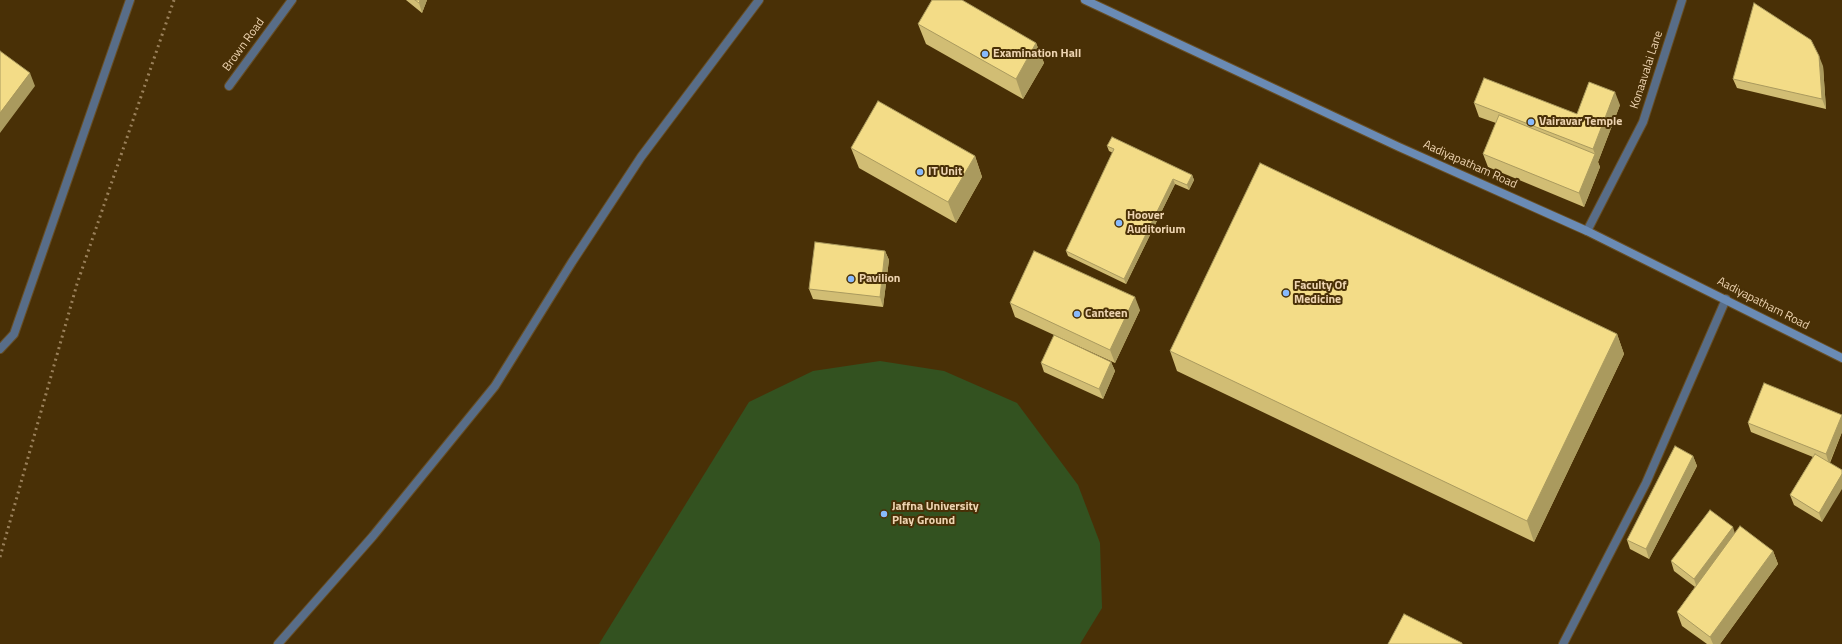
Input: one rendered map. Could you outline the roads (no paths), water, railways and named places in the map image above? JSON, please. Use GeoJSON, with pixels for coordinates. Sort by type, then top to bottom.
{"type":"FeatureCollection","features":[{"type":"Feature","properties":{"kind":"street"},"geometry":{"type":"LineString","coordinates":[[0,349],[14,334],[130,0]]}},
{"type":"Feature","properties":{"kind":"street","name":"Brown Road"},"geometry":{"type":"LineString","coordinates":[[229,86],[292,0]]}},
{"type":"Feature","properties":{"kind":"street"},"geometry":{"type":"LineString","coordinates":[[278,644],[373,536],[495,386],[572,262],[641,157],[759,0]]}},
{"type":"Feature","properties":{"kind":"street","name":"Aadiyapatham Road"},"geometry":{"type":"LineString","coordinates":[[1085,0],[1392,143],[1587,231],[1842,358]]}},
{"type":"Feature","properties":{"kind":"street","name":"Konaavalai Lane"},"geometry":{"type":"LineString","coordinates":[[1587,231],[1643,122],[1682,0]]}},
{"type":"Feature","properties":{"kind":"street"},"geometry":{"type":"LineString","coordinates":[[1563,644],[1646,483],[1726,299]]}},
{"type":"Feature","properties":{"kind":"railway"},"geometry":{"type":"LineString","coordinates":[[0,557],[77,284],[174,0]]}},
{"type":"Feature","properties":{"kind":"place","name":"Examination Hall"},"geometry":{"type":"Point","coordinates":[985,54]}},
{"type":"Feature","properties":{"kind":"place","name":"Vairavar Temple"},"geometry":{"type":"Point","coordinates":[1531,122]}},
{"type":"Feature","properties":{"kind":"place","name":"IT Unit"},"geometry":{"type":"Point","coordinates":[920,172]}},
{"type":"Feature","properties":{"kind":"place","name":"Hoover Auditorium"},"geometry":{"type":"Point","coordinates":[1119,223]}},
{"type":"Feature","properties":{"kind":"place","name":"Pavilion"},"geometry":{"type":"Point","coordinates":[851,279]}},
{"type":"Feature","properties":{"kind":"place","name":"Faculty Of Medicine"},"geometry":{"type":"Point","coordinates":[1286,293]}},
{"type":"Feature","properties":{"kind":"place","name":"Canteen"},"geometry":{"type":"Point","coordinates":[1077,314]}},
{"type":"Feature","properties":{"kind":"place","name":"Jaffna University Play Ground"},"geometry":{"type":"Point","coordinates":[884,514]}}]}
